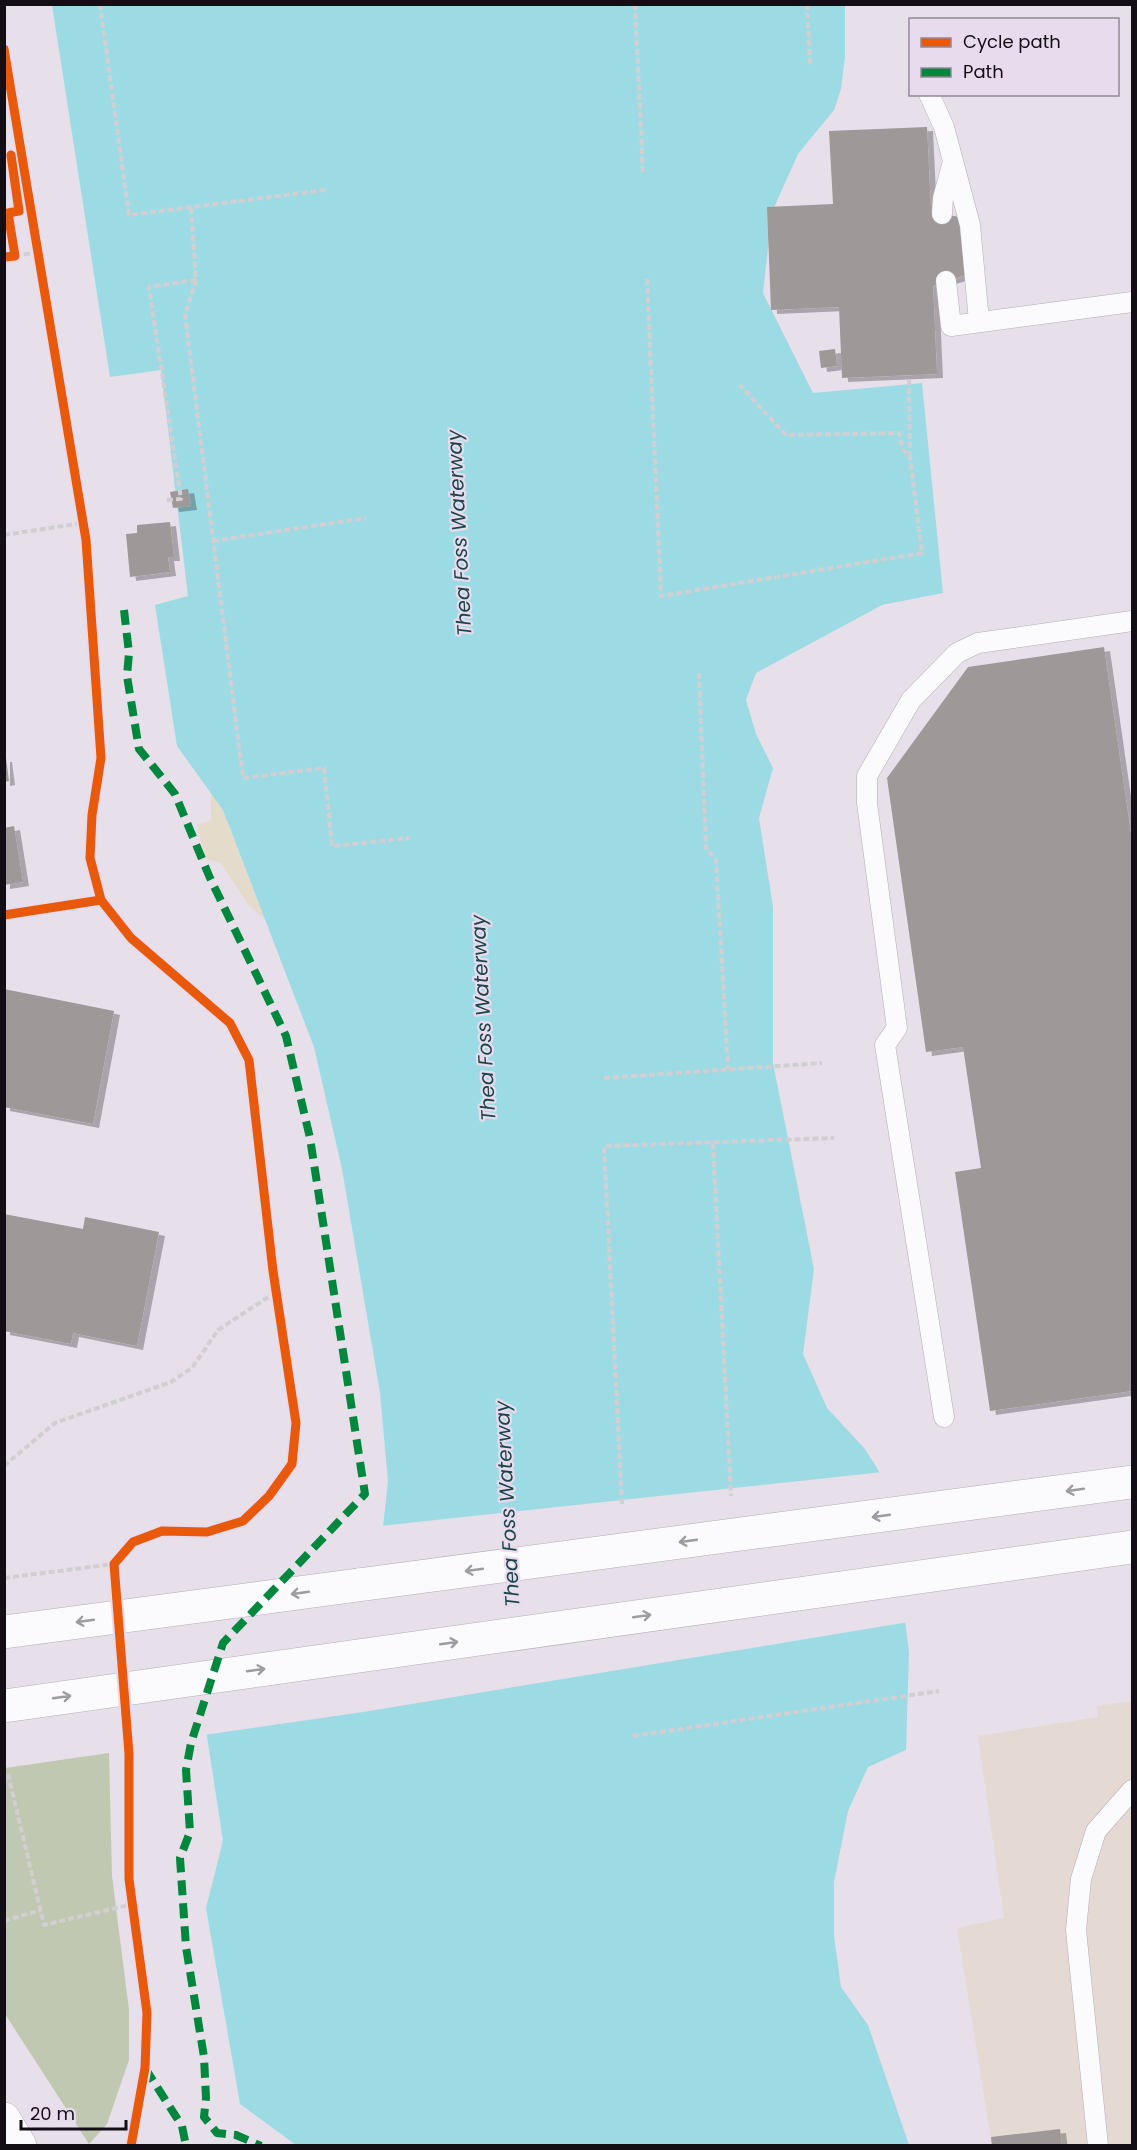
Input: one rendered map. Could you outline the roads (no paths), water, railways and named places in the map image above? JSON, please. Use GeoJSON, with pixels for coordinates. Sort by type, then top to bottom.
{"type":"FeatureCollection","features":[{"type":"Feature","properties":{"kind":"main road"},"geometry":{"type":"LineString","coordinates":[[4,1632],[1132,1482]]}},
{"type":"Feature","properties":{"kind":"main road"},"geometry":{"type":"LineString","coordinates":[[4,1706],[1132,1547]]}},
{"type":"Feature","properties":{"kind":"main road"},"geometry":{"type":"LineString","coordinates":[[4,2119],[20,2145]]}},
{"type":"Feature","properties":{"kind":"lane"},"geometry":{"type":"LineString","coordinates":[[930,96],[944,127],[970,225],[979,321]]}},
{"type":"Feature","properties":{"kind":"lane"},"geometry":{"type":"LineString","coordinates":[[942,214],[943,198],[953,162]]}},
{"type":"Feature","properties":{"kind":"lane"},"geometry":{"type":"LineString","coordinates":[[946,281],[951,326],[1132,302]]}},
{"type":"Feature","properties":{"kind":"lane"},"geometry":{"type":"LineString","coordinates":[[944,1417],[885,1045],[897,1028],[867,803],[867,776],[911,700],[957,653],[978,643],[1132,621]]}},
{"type":"Feature","properties":{"kind":"lane"},"geometry":{"type":"LineString","coordinates":[[1098,2145],[1076,1930],[1080,1879],[1096,1831],[1132,1790]]}},
{"type":"Feature","properties":{"kind":"water","name":"Thea Foss Waterway"},"geometry":{"type":"Polygon","coordinates":[[[52,5],[845,5],[845,57],[841,89],[834,110],[798,154],[772,212],[763,293],[813,393],[922,383],[943,593],[882,605],[756,673],[746,700],[756,734],[773,768],[759,818],[773,907],[773,1063],[814,1269],[803,1354],[827,1408],[865,1449],[888,1486],[909,1652],[906,1750],[868,1767],[848,1811],[834,1882],[834,1936],[841,1987],[868,2025],[909,2145],[296,2145],[240,2104],[206,1908],[223,1841],[205,1723],[318,1611],[383,1527],[388,1481],[380,1393],[342,1169],[314,1047],[223,810],[177,746],[155,605],[188,596],[161,370],[110,377],[52,5]]]}}]}
